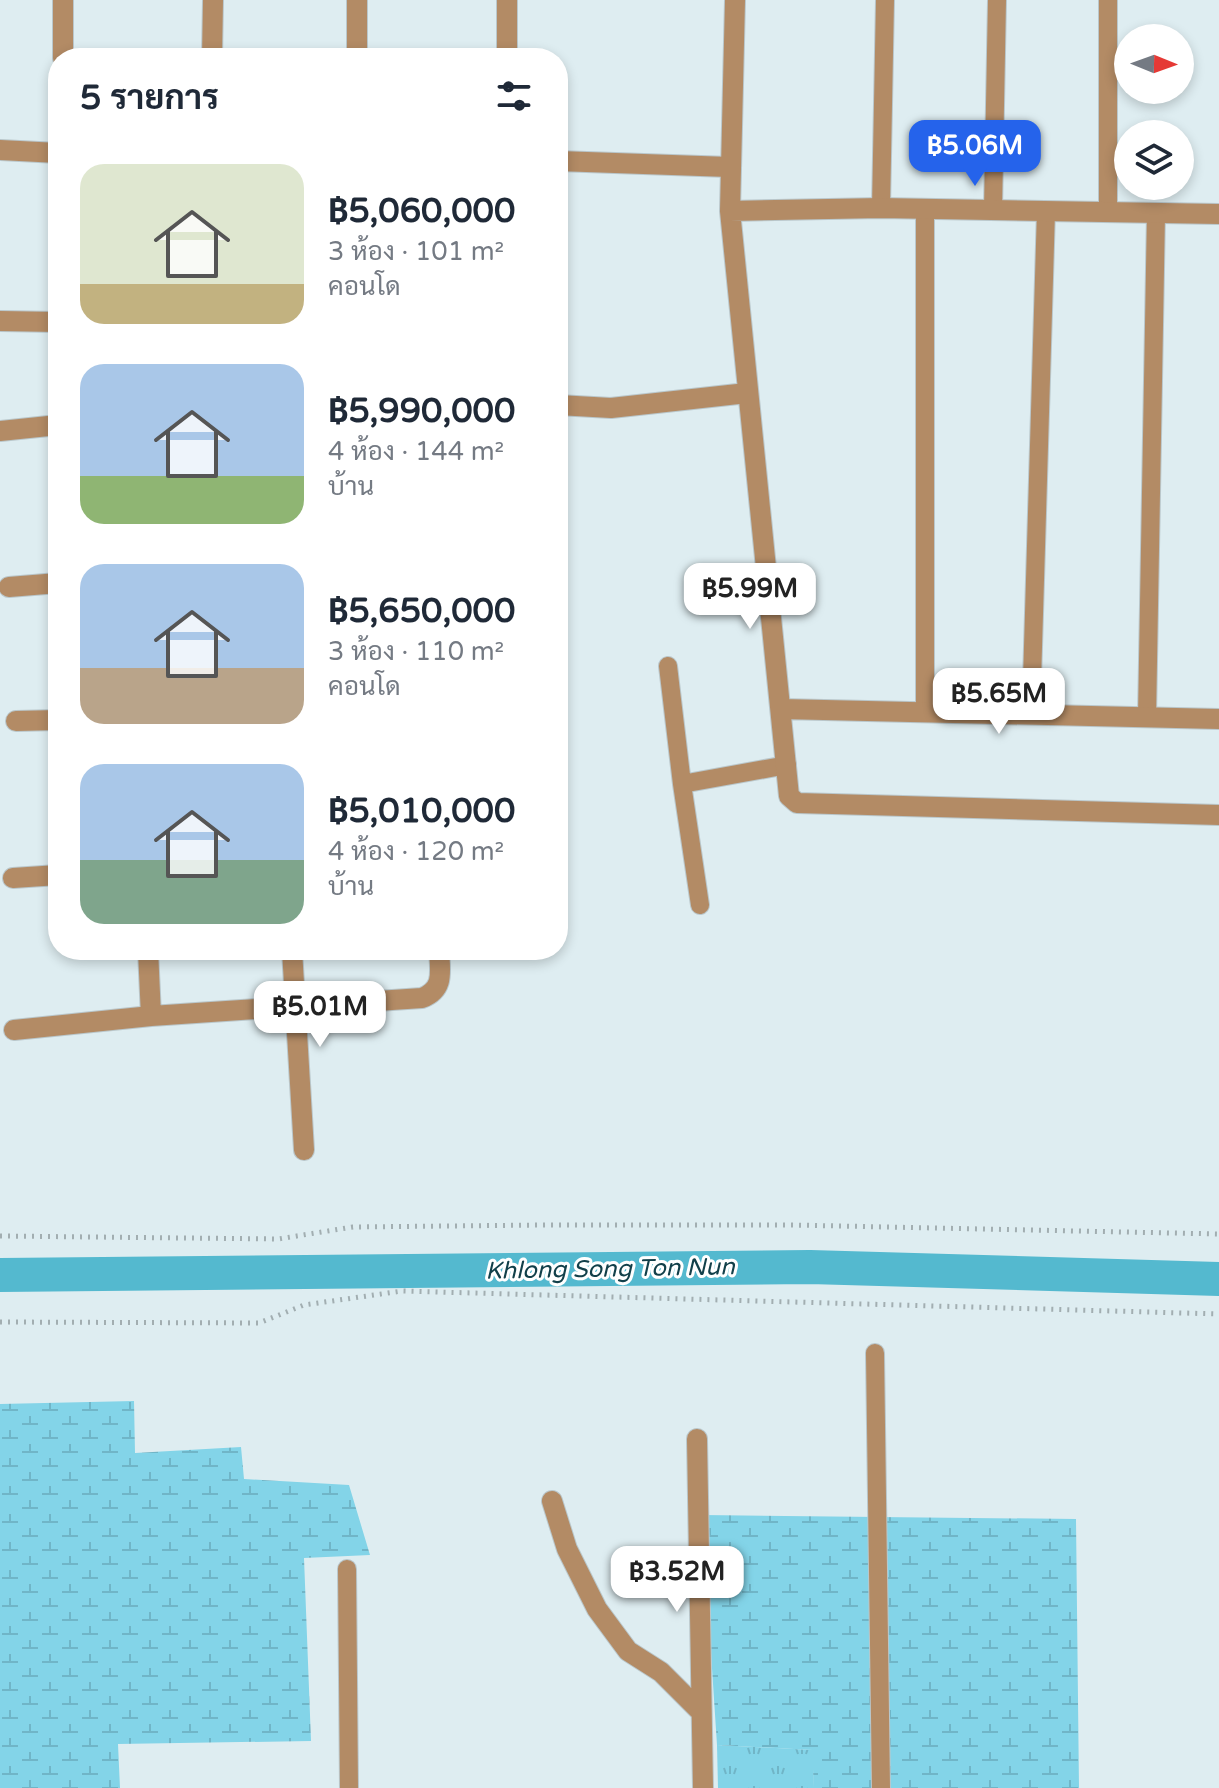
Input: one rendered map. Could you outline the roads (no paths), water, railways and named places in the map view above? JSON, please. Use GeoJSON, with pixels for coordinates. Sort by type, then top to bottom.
{"type":"FeatureCollection","features":[{"type":"Feature","properties":{"kind":"street"},"geometry":{"type":"LineString","coordinates":[[63,0],[63,48]]}},
{"type":"Feature","properties":{"kind":"street"},"geometry":{"type":"LineString","coordinates":[[212,48],[213,0]]}},
{"type":"Feature","properties":{"kind":"street"},"geometry":{"type":"LineString","coordinates":[[357,0],[357,48]]}},
{"type":"Feature","properties":{"kind":"street"},"geometry":{"type":"LineString","coordinates":[[507,0],[507,48]]}},
{"type":"Feature","properties":{"kind":"street"},"geometry":{"type":"LineString","coordinates":[[735,0],[730,211],[789,796],[797,803],[1219,815]]}},
{"type":"Feature","properties":{"kind":"street"},"geometry":{"type":"LineString","coordinates":[[0,150],[48,152]]}},
{"type":"Feature","properties":{"kind":"street"},"geometry":{"type":"LineString","coordinates":[[568,161],[729,167]]}},
{"type":"Feature","properties":{"kind":"street"},"geometry":{"type":"LineString","coordinates":[[730,211],[881,208],[1219,214]]}},
{"type":"Feature","properties":{"kind":"street"},"geometry":{"type":"LineString","coordinates":[[0,321],[48,322]]}},
{"type":"Feature","properties":{"kind":"street"},"geometry":{"type":"LineString","coordinates":[[568,406],[611,408],[747,393]]}},
{"type":"Feature","properties":{"kind":"street"},"geometry":{"type":"LineString","coordinates":[[0,431],[48,426]]}},
{"type":"Feature","properties":{"kind":"street"},"geometry":{"type":"LineString","coordinates":[[9,587],[48,584]]}},
{"type":"Feature","properties":{"kind":"street"},"geometry":{"type":"LineString","coordinates":[[781,709],[1219,719]]}},
{"type":"Feature","properties":{"kind":"street"},"geometry":{"type":"LineString","coordinates":[[16,721],[48,720]]}},
{"type":"Feature","properties":{"kind":"street"},"geometry":{"type":"LineString","coordinates":[[13,878],[48,876]]}},
{"type":"Feature","properties":{"kind":"street"},"geometry":{"type":"LineString","coordinates":[[148,960],[151,1016]]}},
{"type":"Feature","properties":{"kind":"street"},"geometry":{"type":"LineString","coordinates":[[293,960],[304,1150]]}},
{"type":"Feature","properties":{"kind":"street"},"geometry":{"type":"LineString","coordinates":[[14,1030],[151,1016],[422,998],[434,994],[439,985],[439,960]]}},
{"type":"Feature","properties":{"kind":"street"},"geometry":{"type":"LineString","coordinates":[[697,1439],[703,1788]]}},
{"type":"Feature","properties":{"kind":"street"},"geometry":{"type":"LineString","coordinates":[[552,1501],[567,1549],[597,1609],[628,1651],[661,1672],[700,1711]]}},
{"type":"Feature","properties":{"kind":"lane"},"geometry":{"type":"LineString","coordinates":[[881,208],[885,0]]}},
{"type":"Feature","properties":{"kind":"lane"},"geometry":{"type":"LineString","coordinates":[[993,210],[997,0]]}},
{"type":"Feature","properties":{"kind":"lane"},"geometry":{"type":"LineString","coordinates":[[1108,0],[1108,212]]}},
{"type":"Feature","properties":{"kind":"lane"},"geometry":{"type":"LineString","coordinates":[[925,209],[925,712]]}},
{"type":"Feature","properties":{"kind":"lane"},"geometry":{"type":"LineString","coordinates":[[1031,714],[1046,211]]}},
{"type":"Feature","properties":{"kind":"lane"},"geometry":{"type":"LineString","coordinates":[[1147,717],[1156,213]]}},
{"type":"Feature","properties":{"kind":"lane"},"geometry":{"type":"LineString","coordinates":[[668,666],[700,905]]}},
{"type":"Feature","properties":{"kind":"lane"},"geometry":{"type":"LineString","coordinates":[[682,784],[787,765]]}},
{"type":"Feature","properties":{"kind":"lane"},"geometry":{"type":"LineString","coordinates":[[875,1353],[881,1788]]}},
{"type":"Feature","properties":{"kind":"lane"},"geometry":{"type":"LineString","coordinates":[[347,1569],[349,1788]]}},
{"type":"Feature","properties":{"kind":"waterway","name":"Khlong Song Ton Nun"},"geometry":{"type":"LineString","coordinates":[[0,1275],[810,1267],[1219,1279]]}}]}
